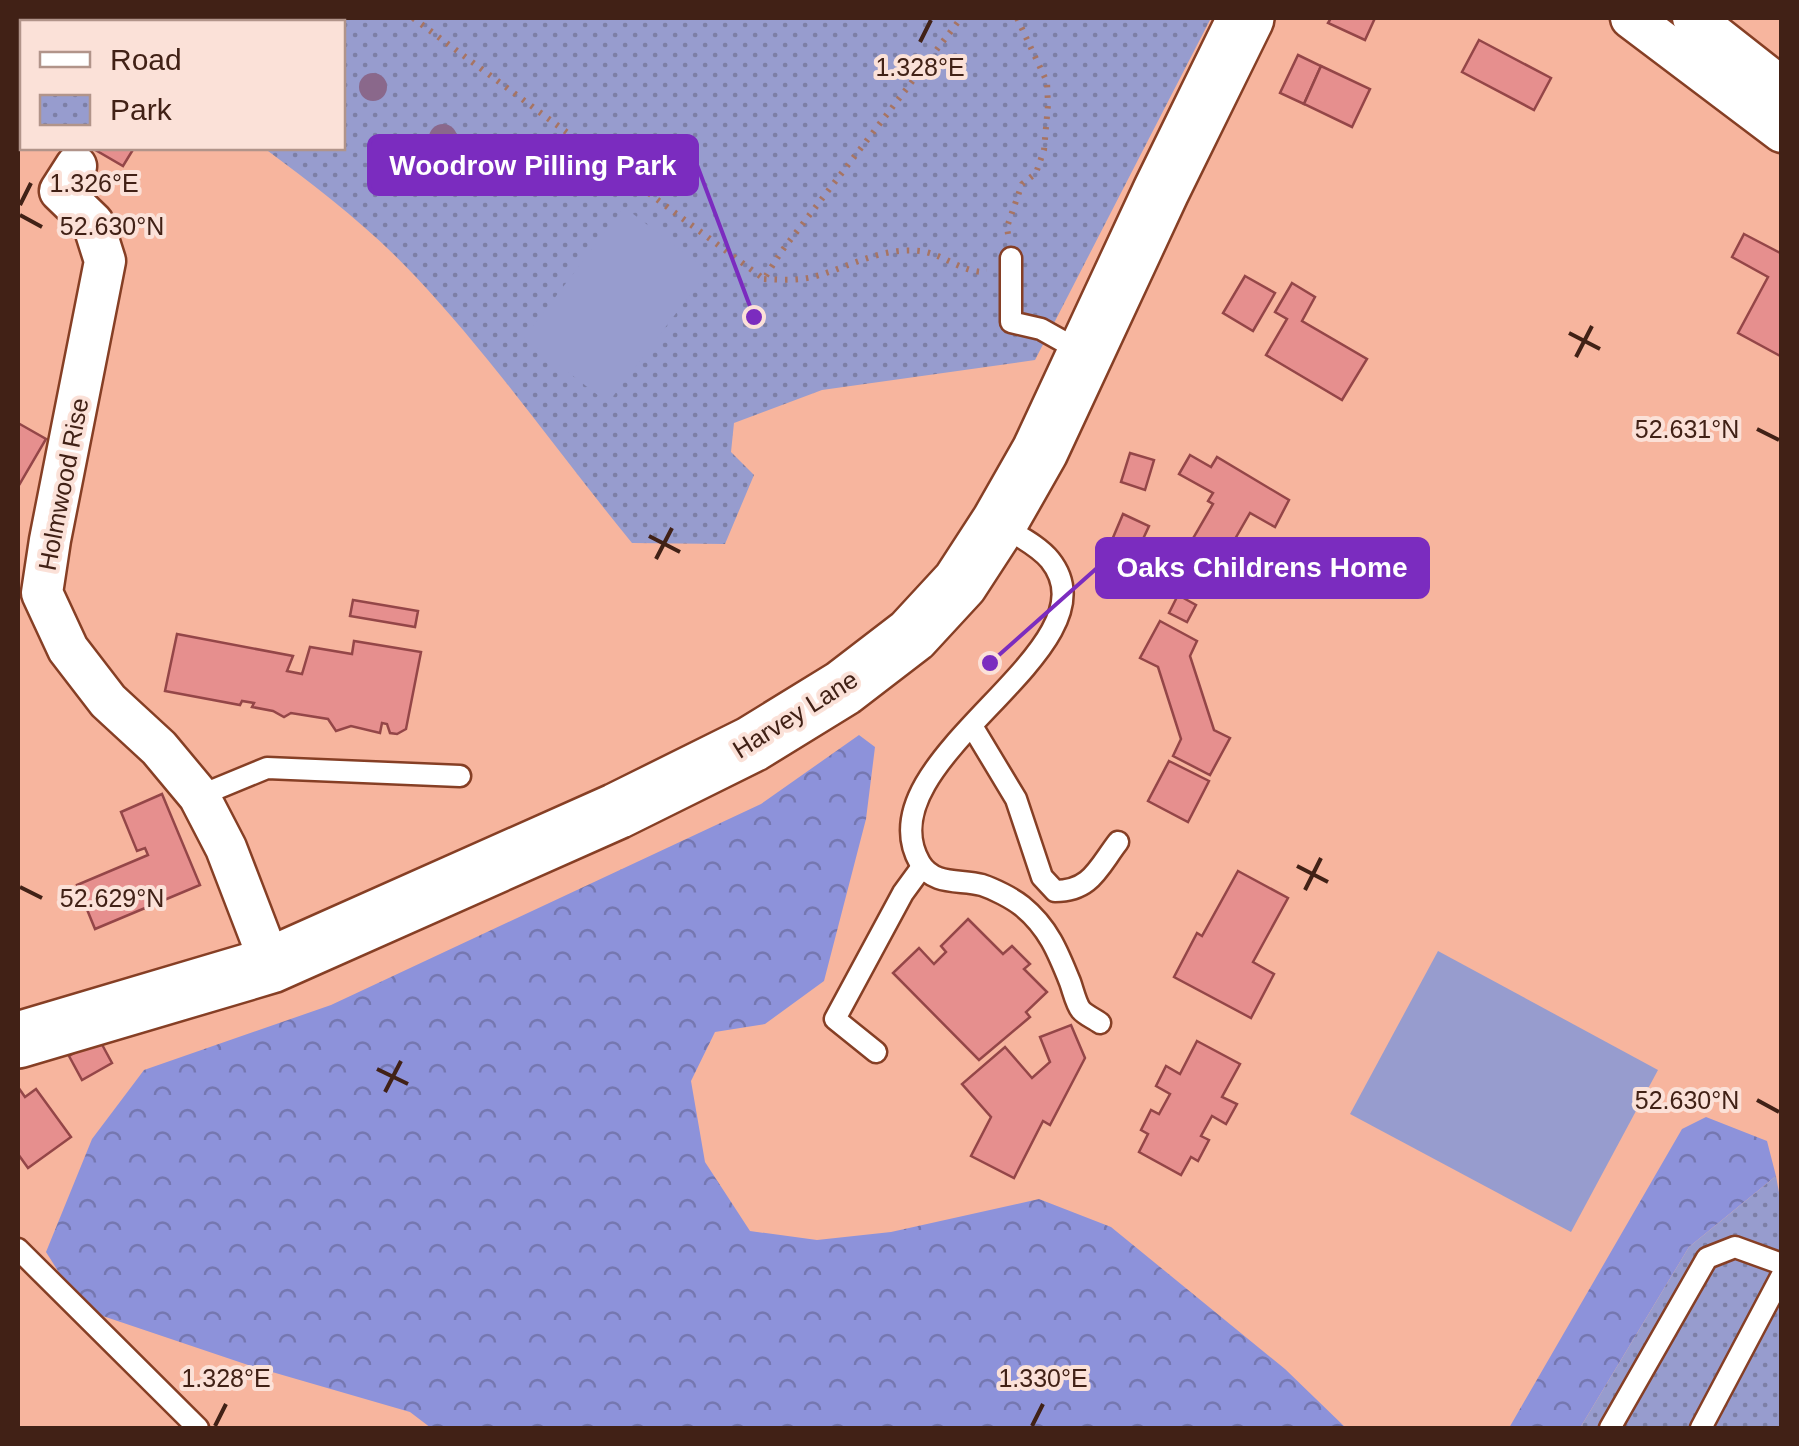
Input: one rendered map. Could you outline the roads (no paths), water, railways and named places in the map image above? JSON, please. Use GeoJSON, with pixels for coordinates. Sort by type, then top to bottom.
{"type":"FeatureCollection","features":[{"type":"Feature","properties":{"kind":"street","name":"Harvey Lane"},"geometry":{"type":"LineString","coordinates":[[18,1039],[271,964],[598,819],[752,744],[843,688],[912,635],[960,583],[1040,451],[1246,18]]}},
{"type":"Feature","properties":{"kind":"street"},"geometry":{"type":"LineString","coordinates":[[1631,18],[1782,132]]}},
{"type":"Feature","properties":{"kind":"street"},"geometry":{"type":"LineString","coordinates":[[1693,18],[1782,88]]}},
{"type":"Feature","properties":{"kind":"street","name":"Holmwood Rise"},"geometry":{"type":"LineString","coordinates":[[59,193],[94,223],[105,261],[42,593],[68,649],[108,700],[158,748],[199,796],[226,848],[271,964]]}},
{"type":"Feature","properties":{"kind":"lane"},"geometry":{"type":"LineString","coordinates":[[1011,258],[1011,322],[1041,329],[1084,353]]}},
{"type":"Feature","properties":{"kind":"lane"},"geometry":{"type":"LineString","coordinates":[[999,524],[1050,559],[1062,583],[1062,610],[1032,658],[930,774],[918,796],[912,822],[915,850],[922,867],[944,881],[982,885],[1020,905],[1052,937],[1081,1010],[1100,1023]]}},
{"type":"Feature","properties":{"kind":"lane"},"geometry":{"type":"LineString","coordinates":[[972,726],[1016,798],[1042,878],[1055,891],[1073,891],[1089,882],[1118,842]]}},
{"type":"Feature","properties":{"kind":"lane"},"geometry":{"type":"LineString","coordinates":[[199,796],[267,768],[460,776]]}},
{"type":"Feature","properties":{"kind":"lane"},"geometry":{"type":"LineString","coordinates":[[876,1052],[835,1019],[922,867]]}},
{"type":"Feature","properties":{"kind":"lane"},"geometry":{"type":"LineString","coordinates":[[1610,1428],[1707,1258],[1736,1247],[1782,1264]]}},
{"type":"Feature","properties":{"kind":"lane"},"geometry":{"type":"LineString","coordinates":[[18,1249],[198,1428]]}},
{"type":"Feature","properties":{"kind":"lane"},"geometry":{"type":"LineString","coordinates":[[1701,1428],[1782,1275]]}},
{"type":"Feature","properties":{"kind":"place","name":"Woodrow Pilling Park"},"geometry":{"type":"Point","coordinates":[754,317]}},
{"type":"Feature","properties":{"kind":"place","name":"Oaks Childrens Home"},"geometry":{"type":"Point","coordinates":[990,663]}}]}
